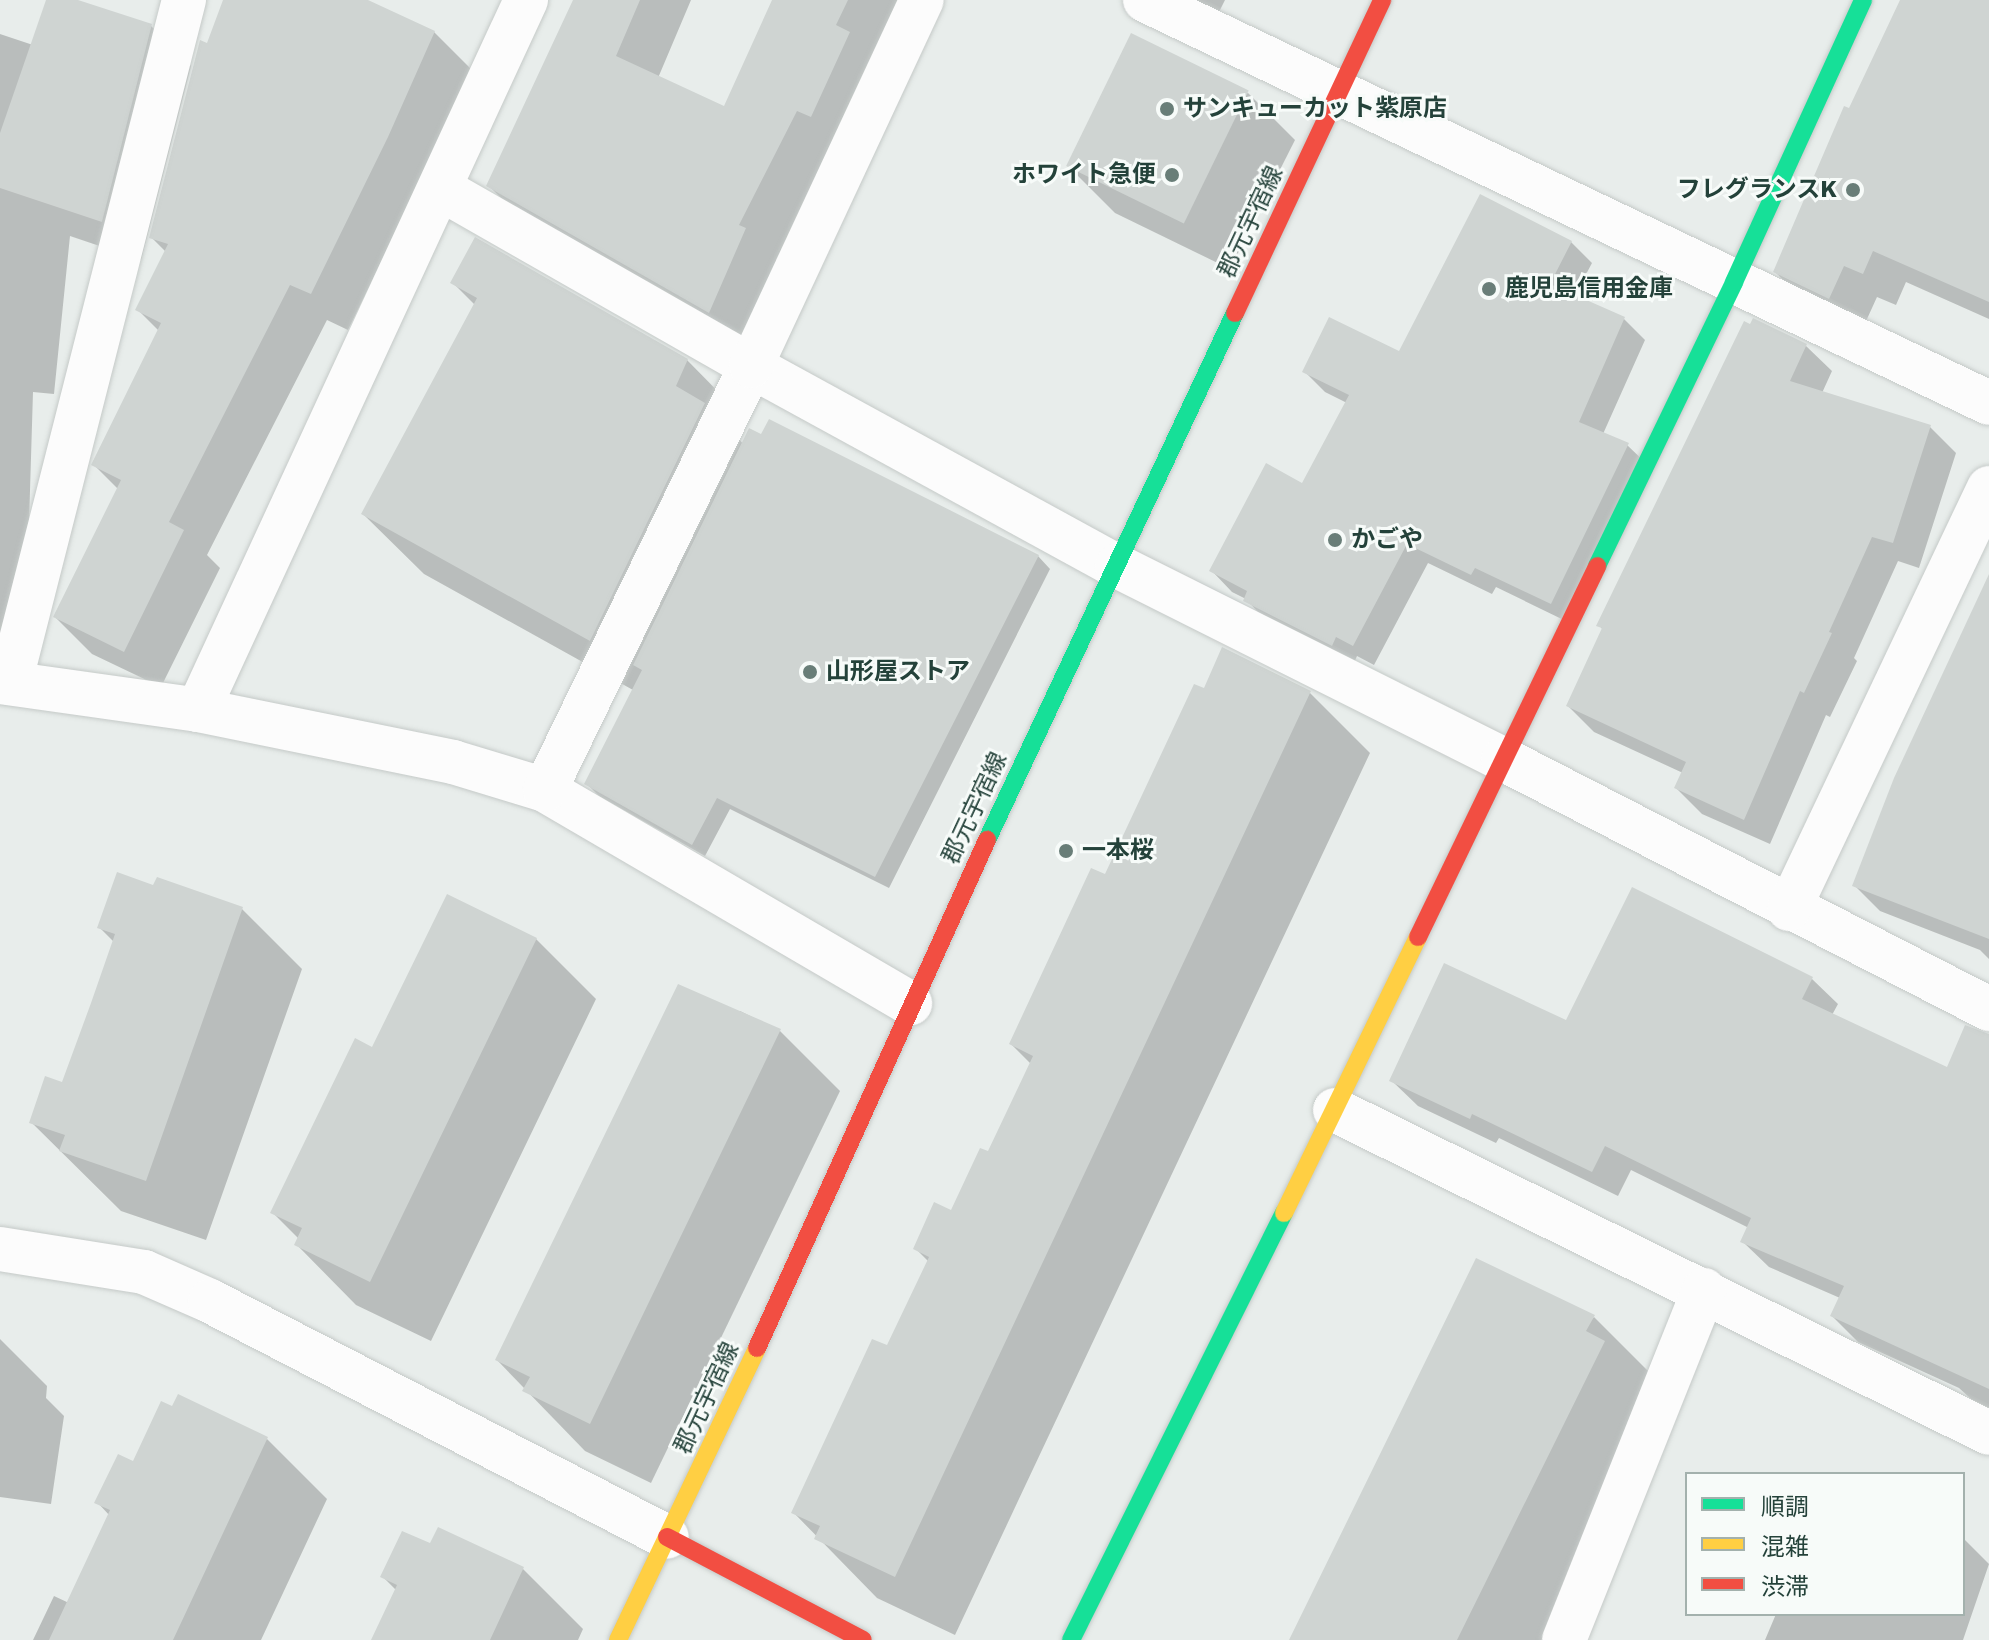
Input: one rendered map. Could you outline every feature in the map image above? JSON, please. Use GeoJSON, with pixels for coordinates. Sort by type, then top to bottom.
{"type":"FeatureCollection","features":[{"type":"Feature","properties":{"kind":"street"},"geometry":{"type":"LineString","coordinates":[[184,0],[5,683],[198,710],[453,762],[545,790],[910,1003]]}},
{"type":"Feature","properties":{"kind":"street"},"geometry":{"type":"LineString","coordinates":[[198,710],[526,0]]}},
{"type":"Feature","properties":{"kind":"street"},"geometry":{"type":"LineString","coordinates":[[545,790],[751,366],[922,0]]}},
{"type":"Feature","properties":{"kind":"street"},"geometry":{"type":"LineString","coordinates":[[1145,0],[1989,403]]}},
{"type":"Feature","properties":{"kind":"street","name":"郡元宇宿線"},"geometry":{"type":"LineString","coordinates":[[618,1640],[733,1401],[910,1003],[1382,0]]}},
{"type":"Feature","properties":{"kind":"street"},"geometry":{"type":"LineString","coordinates":[[1071,1640],[1335,1110],[1734,282],[1863,0]]}},
{"type":"Feature","properties":{"kind":"street"},"geometry":{"type":"LineString","coordinates":[[441,189],[751,366],[1117,566],[1503,759],[1789,909],[1989,1009]]}},
{"type":"Feature","properties":{"kind":"street"},"geometry":{"type":"LineString","coordinates":[[1789,909],[1989,488]]}},
{"type":"Feature","properties":{"kind":"street"},"geometry":{"type":"LineString","coordinates":[[1335,1110],[1989,1433]]}},
{"type":"Feature","properties":{"kind":"street"},"geometry":{"type":"LineString","coordinates":[[0,1249],[144,1272],[210,1301],[863,1640]]}},
{"type":"Feature","properties":{"kind":"street"},"geometry":{"type":"LineString","coordinates":[[1564,1640],[1704,1290]]}},
{"type":"Feature","properties":{"kind":"building"},"geometry":{"type":"Polygon","coordinates":[[[46,0],[78,0],[152,24],[102,222],[0,188],[0,133],[46,0]]]}},
{"type":"Feature","properties":{"kind":"building"},"geometry":{"type":"Polygon","coordinates":[[[223,0],[368,0],[435,31],[388,137],[311,294],[290,285],[169,522],[184,530],[124,652],[53,617],[121,480],[91,465],[161,323],[135,310],[168,244],[149,238],[200,40],[207,43],[223,0]]]}},
{"type":"Feature","properties":{"kind":"building"},"geometry":{"type":"Polygon","coordinates":[[[573,0],[640,0],[616,56],[724,106],[772,0],[848,0],[836,25],[850,32],[811,117],[797,111],[739,225],[746,228],[709,313],[486,186],[573,0]]]}},
{"type":"Feature","properties":{"kind":"building"},"geometry":{"type":"Polygon","coordinates":[[[1900,0],[1989,0],[1989,302],[1873,251],[1863,274],[1844,266],[1829,299],[1773,272],[1844,106],[1849,108],[1900,0]]]}},
{"type":"Feature","properties":{"kind":"building","name":"サンキューカット紫原店"},"geometry":{"type":"Polygon","coordinates":[[[1131,33],[1249,90],[1184,223],[1066,166],[1131,33]]]}},
{"type":"Feature","properties":{"kind":"building"},"geometry":{"type":"Polygon","coordinates":[[[1480,194],[1572,241],[1550,284],[1625,317],[1579,422],[1629,443],[1551,604],[1475,568],[1471,575],[1407,544],[1353,646],[1336,637],[1332,646],[1243,601],[1247,591],[1209,571],[1266,463],[1302,483],[1349,395],[1302,372],[1329,317],[1399,351],[1480,194]]]}},
{"type":"Feature","properties":{"kind":"building"},"geometry":{"type":"Polygon","coordinates":[[[475,237],[688,359],[676,386],[705,403],[590,641],[361,514],[477,298],[450,283],[475,237]]]}},
{"type":"Feature","properties":{"kind":"building"},"geometry":{"type":"Polygon","coordinates":[[[1753,318],[1807,344],[1790,381],[1931,425],[1893,543],[1872,537],[1829,632],[1832,633],[1804,693],[1800,691],[1744,820],[1674,788],[1686,762],[1566,706],[1602,628],[1596,626],[1744,321],[1750,324],[1753,318]]]}},
{"type":"Feature","properties":{"kind":"building","name":"山形屋ストア"},"geometry":{"type":"Polygon","coordinates":[[[769,419],[1039,555],[875,877],[717,798],[692,845],[584,784],[642,670],[633,665],[749,428],[761,434],[769,419]]]}},
{"type":"Feature","properties":{"kind":"building"},"geometry":{"type":"Polygon","coordinates":[[[1989,574],[1989,939],[1852,886],[1894,778],[1989,574]]]}},
{"type":"Feature","properties":{"kind":"building"},"geometry":{"type":"Polygon","coordinates":[[[1222,647],[1311,691],[895,1577],[814,1539],[820,1526],[791,1513],[872,1339],[887,1345],[929,1257],[913,1249],[934,1202],[951,1210],[980,1148],[988,1151],[1033,1056],[1009,1044],[1091,868],[1105,874],[1194,684],[1204,688],[1222,647]]]}},
{"type":"Feature","properties":{"kind":"building"},"geometry":{"type":"Polygon","coordinates":[[[117,872],[153,885],[157,877],[243,907],[146,1181],[59,1151],[65,1135],[29,1123],[45,1076],[62,1082],[91,1003],[115,934],[97,928],[117,872]]]}},
{"type":"Feature","properties":{"kind":"building"},"geometry":{"type":"Polygon","coordinates":[[[1632,887],[1813,977],[1802,999],[1947,1067],[1965,1025],[1989,1034],[1989,1389],[1830,1316],[1844,1286],[1740,1242],[1751,1218],[1605,1146],[1592,1172],[1472,1114],[1470,1119],[1389,1081],[1444,963],[1566,1020],[1632,887]]]}},
{"type":"Feature","properties":{"kind":"building"},"geometry":{"type":"Polygon","coordinates":[[[447,894],[537,938],[370,1282],[294,1245],[302,1228],[270,1213],[355,1038],[372,1047],[447,894]]]}},
{"type":"Feature","properties":{"kind":"building"},"geometry":{"type":"Polygon","coordinates":[[[678,984],[781,1029],[590,1424],[522,1391],[530,1377],[495,1360],[678,984]]]}},
{"type":"Feature","properties":{"kind":"building"},"geometry":{"type":"Polygon","coordinates":[[[1476,1258],[1595,1315],[1586,1331],[1605,1341],[1457,1640],[1289,1640],[1476,1258]]]}},
{"type":"Feature","properties":{"kind":"building"},"geometry":{"type":"Polygon","coordinates":[[[178,1394],[268,1437],[173,1640],[49,1640],[110,1510],[94,1503],[118,1454],[133,1461],[161,1401],[172,1406],[178,1394]]]}},
{"type":"Feature","properties":{"kind":"building"},"geometry":{"type":"Polygon","coordinates":[[[438,1527],[524,1567],[490,1640],[371,1640],[397,1585],[380,1577],[402,1531],[430,1543],[438,1527]]]}},
{"type":"Feature","properties":{"kind":"traffic: fast"},"geometry":{"type":"LineString","coordinates":[[1597,566],[1734,282],[1863,0]]}},
{"type":"Feature","properties":{"kind":"traffic: fast"},"geometry":{"type":"LineString","coordinates":[[987,840],[1235,313]]}},
{"type":"Feature","properties":{"kind":"traffic: fast"},"geometry":{"type":"LineString","coordinates":[[1071,1640],[1284,1213]]}},
{"type":"Feature","properties":{"kind":"traffic: slow"},"geometry":{"type":"LineString","coordinates":[[1284,1213],[1418,937]]}},
{"type":"Feature","properties":{"kind":"traffic: slow"},"geometry":{"type":"LineString","coordinates":[[618,1640],[757,1348]]}},
{"type":"Feature","properties":{"kind":"traffic: jam"},"geometry":{"type":"LineString","coordinates":[[1235,313],[1382,0]]}},
{"type":"Feature","properties":{"kind":"traffic: jam"},"geometry":{"type":"LineString","coordinates":[[1418,937],[1597,566]]}},
{"type":"Feature","properties":{"kind":"traffic: jam"},"geometry":{"type":"LineString","coordinates":[[757,1348],[987,840]]}},
{"type":"Feature","properties":{"kind":"traffic: jam"},"geometry":{"type":"LineString","coordinates":[[667,1537],[863,1640]]}},
{"type":"Feature","properties":{"kind":"place","name":"サンキューカット紫原店"},"geometry":{"type":"Point","coordinates":[1167,109]}},
{"type":"Feature","properties":{"kind":"place","name":"ホワイト急便"},"geometry":{"type":"Point","coordinates":[1172,175]}},
{"type":"Feature","properties":{"kind":"place","name":"フレグランスK"},"geometry":{"type":"Point","coordinates":[1853,190]}},
{"type":"Feature","properties":{"kind":"place","name":"鹿児島信用金庫"},"geometry":{"type":"Point","coordinates":[1489,289]}},
{"type":"Feature","properties":{"kind":"place","name":"かごや"},"geometry":{"type":"Point","coordinates":[1335,540]}},
{"type":"Feature","properties":{"kind":"place","name":"山形屋ストア"},"geometry":{"type":"Point","coordinates":[810,672]}},
{"type":"Feature","properties":{"kind":"place","name":"一本桜"},"geometry":{"type":"Point","coordinates":[1066,851]}}]}
